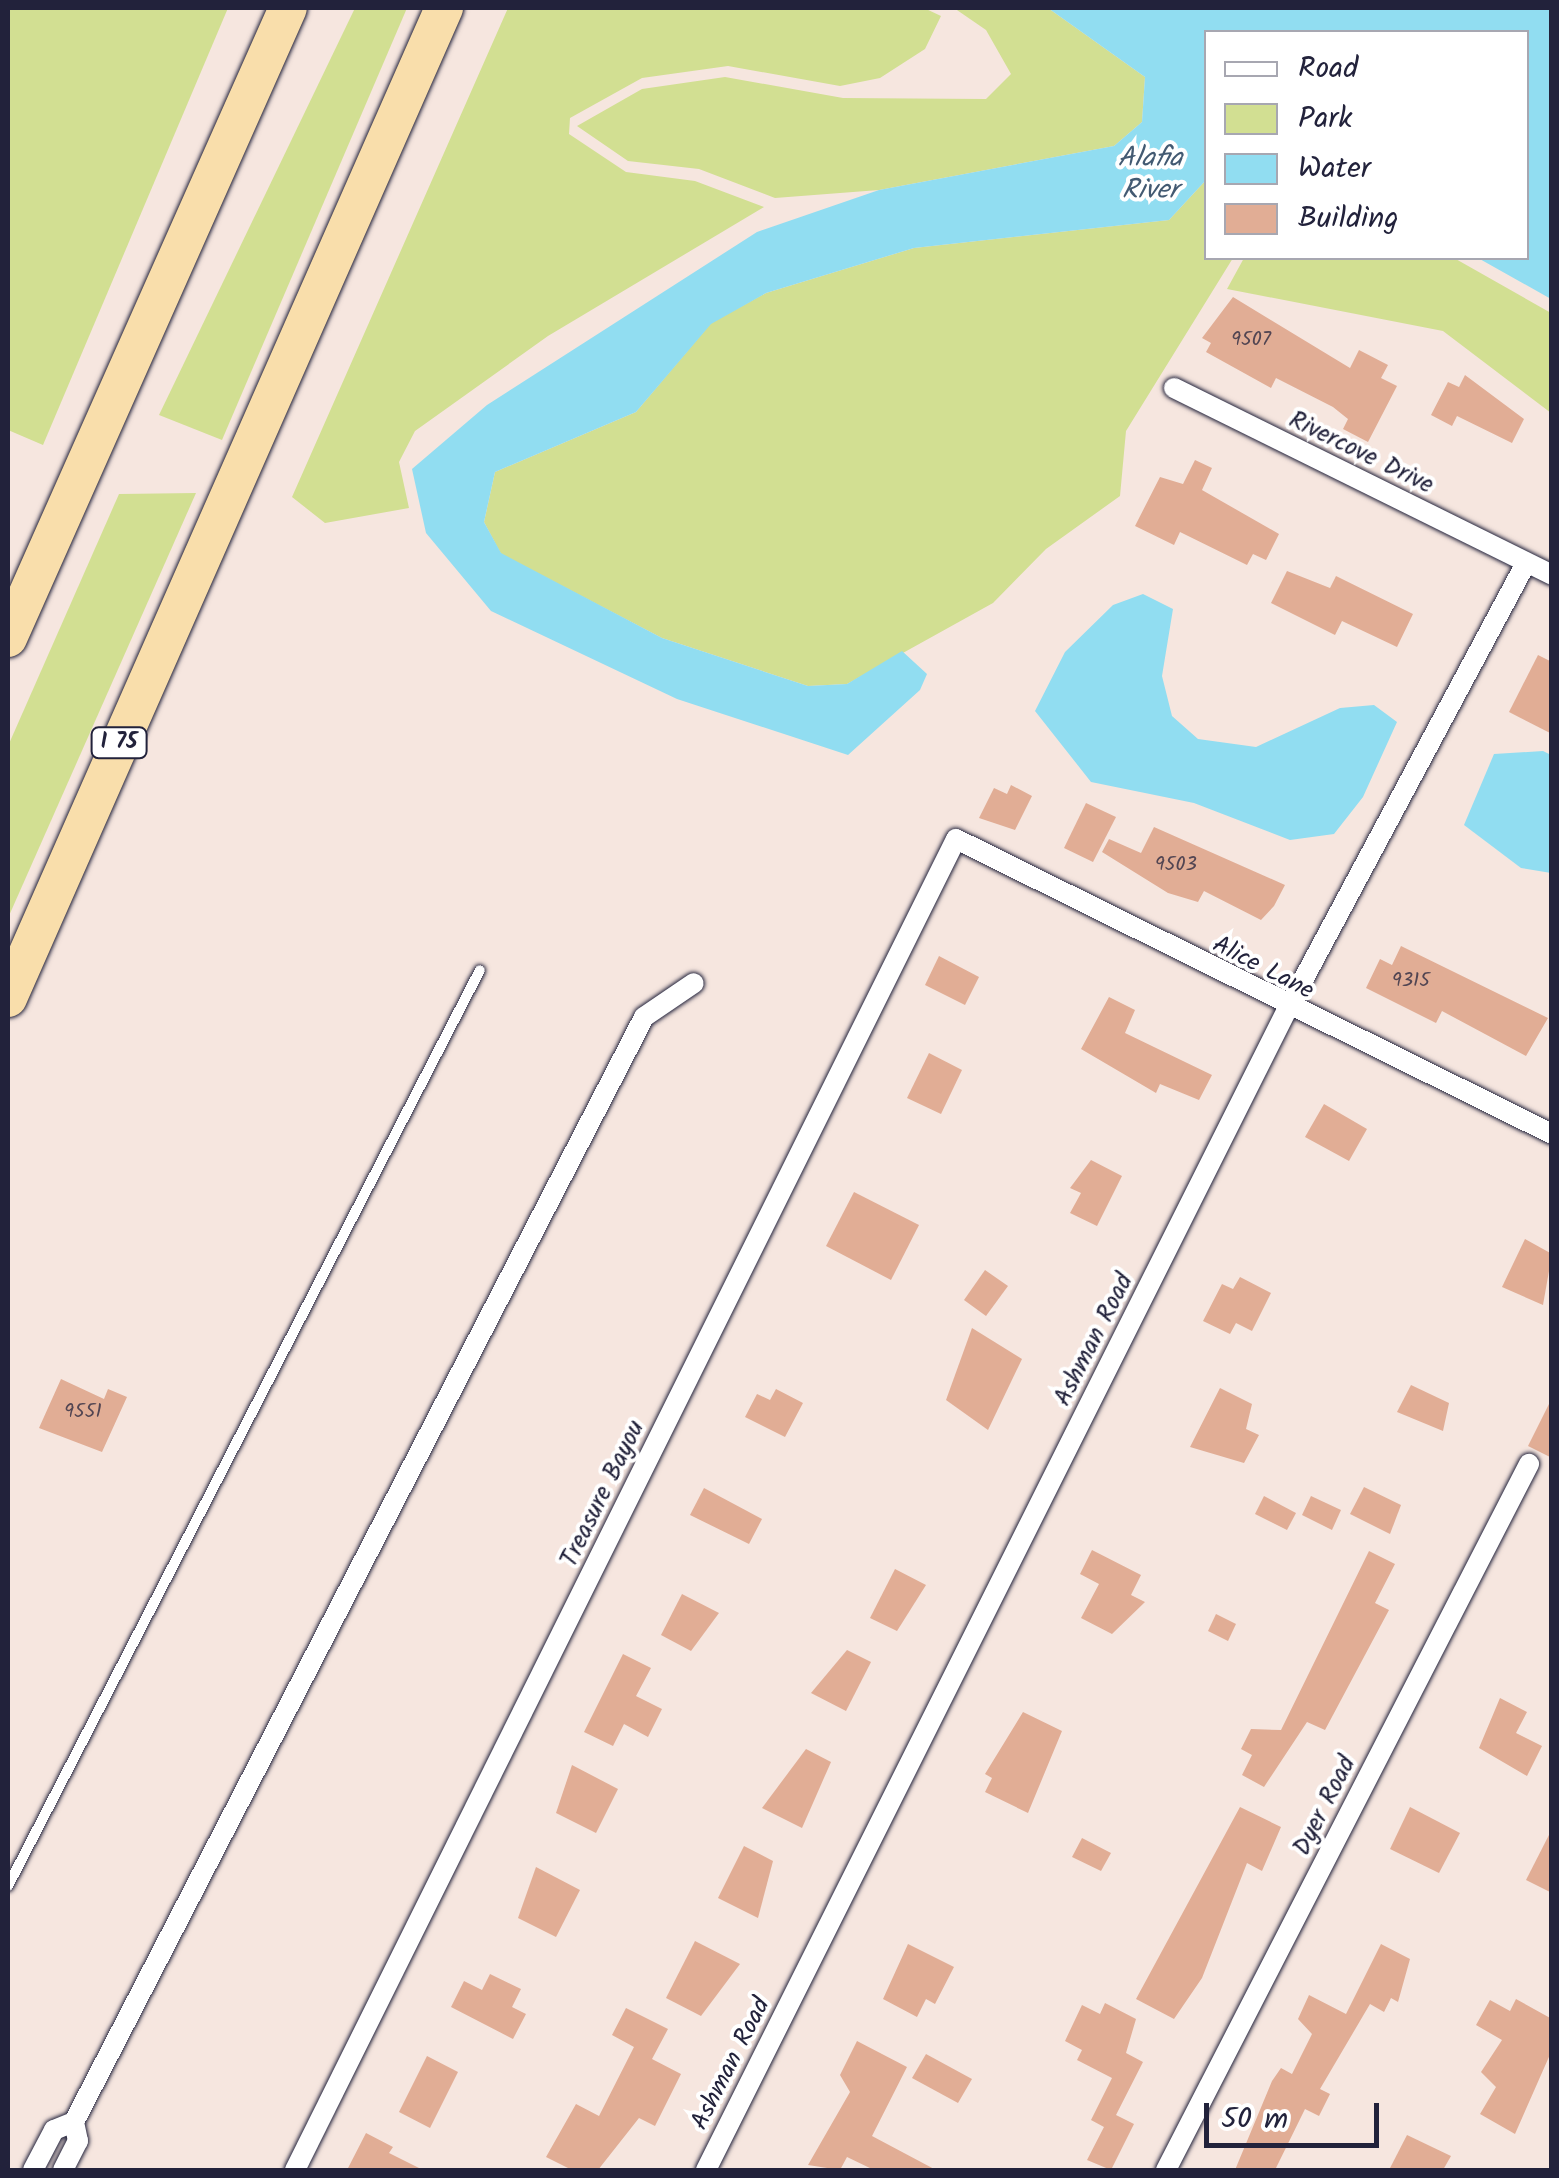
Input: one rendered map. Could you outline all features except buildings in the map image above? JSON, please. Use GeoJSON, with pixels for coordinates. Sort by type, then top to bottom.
{"type":"FeatureCollection","features":[{"type":"Feature","properties":{"kind":"highway"},"geometry":{"type":"LineString","coordinates":[[8,638],[288,8]]}},
{"type":"Feature","properties":{"kind":"highway","name":"I 75"},"geometry":{"type":"LineString","coordinates":[[8,998],[444,8]]}},
{"type":"Feature","properties":{"kind":"street","name":"Rivercove Drive"},"geometry":{"type":"LineString","coordinates":[[1174,388],[1526,563]]}},
{"type":"Feature","properties":{"kind":"street"},"geometry":{"type":"LineString","coordinates":[[1526,563],[1552,576]]}},
{"type":"Feature","properties":{"kind":"street","name":"Ashman Road"},"geometry":{"type":"LineString","coordinates":[[706,2170],[1287,1010],[1526,563]]}},
{"type":"Feature","properties":{"kind":"street","name":"Alice Lane"},"geometry":{"type":"LineString","coordinates":[[956,839],[1287,1010],[1552,1134]]}},
{"type":"Feature","properties":{"kind":"street","name":"Treasure Bayou"},"geometry":{"type":"LineString","coordinates":[[295,2170],[956,839]]}},
{"type":"Feature","properties":{"kind":"street"},"geometry":{"type":"LineString","coordinates":[[64,2170],[78,2141],[74,2122],[644,1017],[694,984]]}},
{"type":"Feature","properties":{"kind":"street","name":"Dyer Road"},"geometry":{"type":"LineString","coordinates":[[1166,2170],[1529,1464]]}},
{"type":"Feature","properties":{"kind":"street"},"geometry":{"type":"LineString","coordinates":[[34,2170],[54,2130],[74,2122]]}},
{"type":"Feature","properties":{"kind":"lane"},"geometry":{"type":"LineString","coordinates":[[8,1886],[480,970]]}},
{"type":"Feature","properties":{"kind":"green space"},"geometry":{"type":"Polygon","coordinates":[[[8,8],[228,8],[43,445],[8,430],[8,8]]]}},
{"type":"Feature","properties":{"kind":"green space"},"geometry":{"type":"Polygon","coordinates":[[[355,8],[407,8],[222,440],[159,415],[355,8]]]}},
{"type":"Feature","properties":{"kind":"green space"},"geometry":{"type":"Polygon","coordinates":[[[508,8],[924,8],[941,16],[925,49],[880,78],[840,86],[728,66],[642,78],[570,118],[569,134],[626,172],[695,181],[764,207],[548,336],[415,431],[399,462],[409,508],[325,523],[292,497],[508,8]]]}},
{"type":"Feature","properties":{"kind":"green space"},"geometry":{"type":"Polygon","coordinates":[[[954,8],[1048,8],[1145,77],[1142,122],[1114,146],[879,190],[775,198],[699,169],[628,161],[577,126],[642,89],[725,77],[843,98],[986,99],[1011,74],[986,30],[954,8]]]}},
{"type":"Feature","properties":{"kind":"green space"},"geometry":{"type":"Polygon","coordinates":[[[1204,182],[1204,260],[1232,260],[1126,431],[1120,496],[1046,549],[993,603],[847,684],[808,686],[662,638],[501,554],[484,522],[495,472],[636,412],[711,323],[766,293],[914,248],[1169,220],[1204,182]]]}},
{"type":"Feature","properties":{"kind":"green space"},"geometry":{"type":"Polygon","coordinates":[[[1243,260],[1458,260],[1551,313],[1551,413],[1443,331],[1227,289],[1243,260]]]}},
{"type":"Feature","properties":{"kind":"green space"},"geometry":{"type":"Polygon","coordinates":[[[196,493],[8,918],[8,746],[119,494],[196,493]]]}},
{"type":"Feature","properties":{"kind":"water","name":"Alafia River"},"geometry":{"type":"Polygon","coordinates":[[[1048,8],[1551,8],[1551,299],[1482,260],[1529,260],[1529,30],[1204,30],[1204,182],[1169,220],[914,248],[766,293],[711,324],[636,412],[495,472],[484,522],[501,553],[662,638],[808,686],[847,684],[902,651],[927,674],[920,690],[848,755],[677,699],[491,611],[426,533],[412,469],[487,405],[757,232],[879,190],[1114,146],[1142,122],[1145,77],[1048,8]]]}},
{"type":"Feature","properties":{"kind":"water"},"geometry":{"type":"Polygon","coordinates":[[[1143,594],[1173,609],[1162,676],[1172,716],[1198,739],[1256,747],[1340,708],[1374,705],[1397,722],[1363,797],[1334,834],[1290,840],[1194,803],[1091,782],[1035,711],[1065,652],[1113,605],[1143,594]]]}},
{"type":"Feature","properties":{"kind":"water"},"geometry":{"type":"Polygon","coordinates":[[[1543,751],[1551,755],[1551,873],[1521,868],[1464,825],[1494,754],[1543,751]]]}}]}
